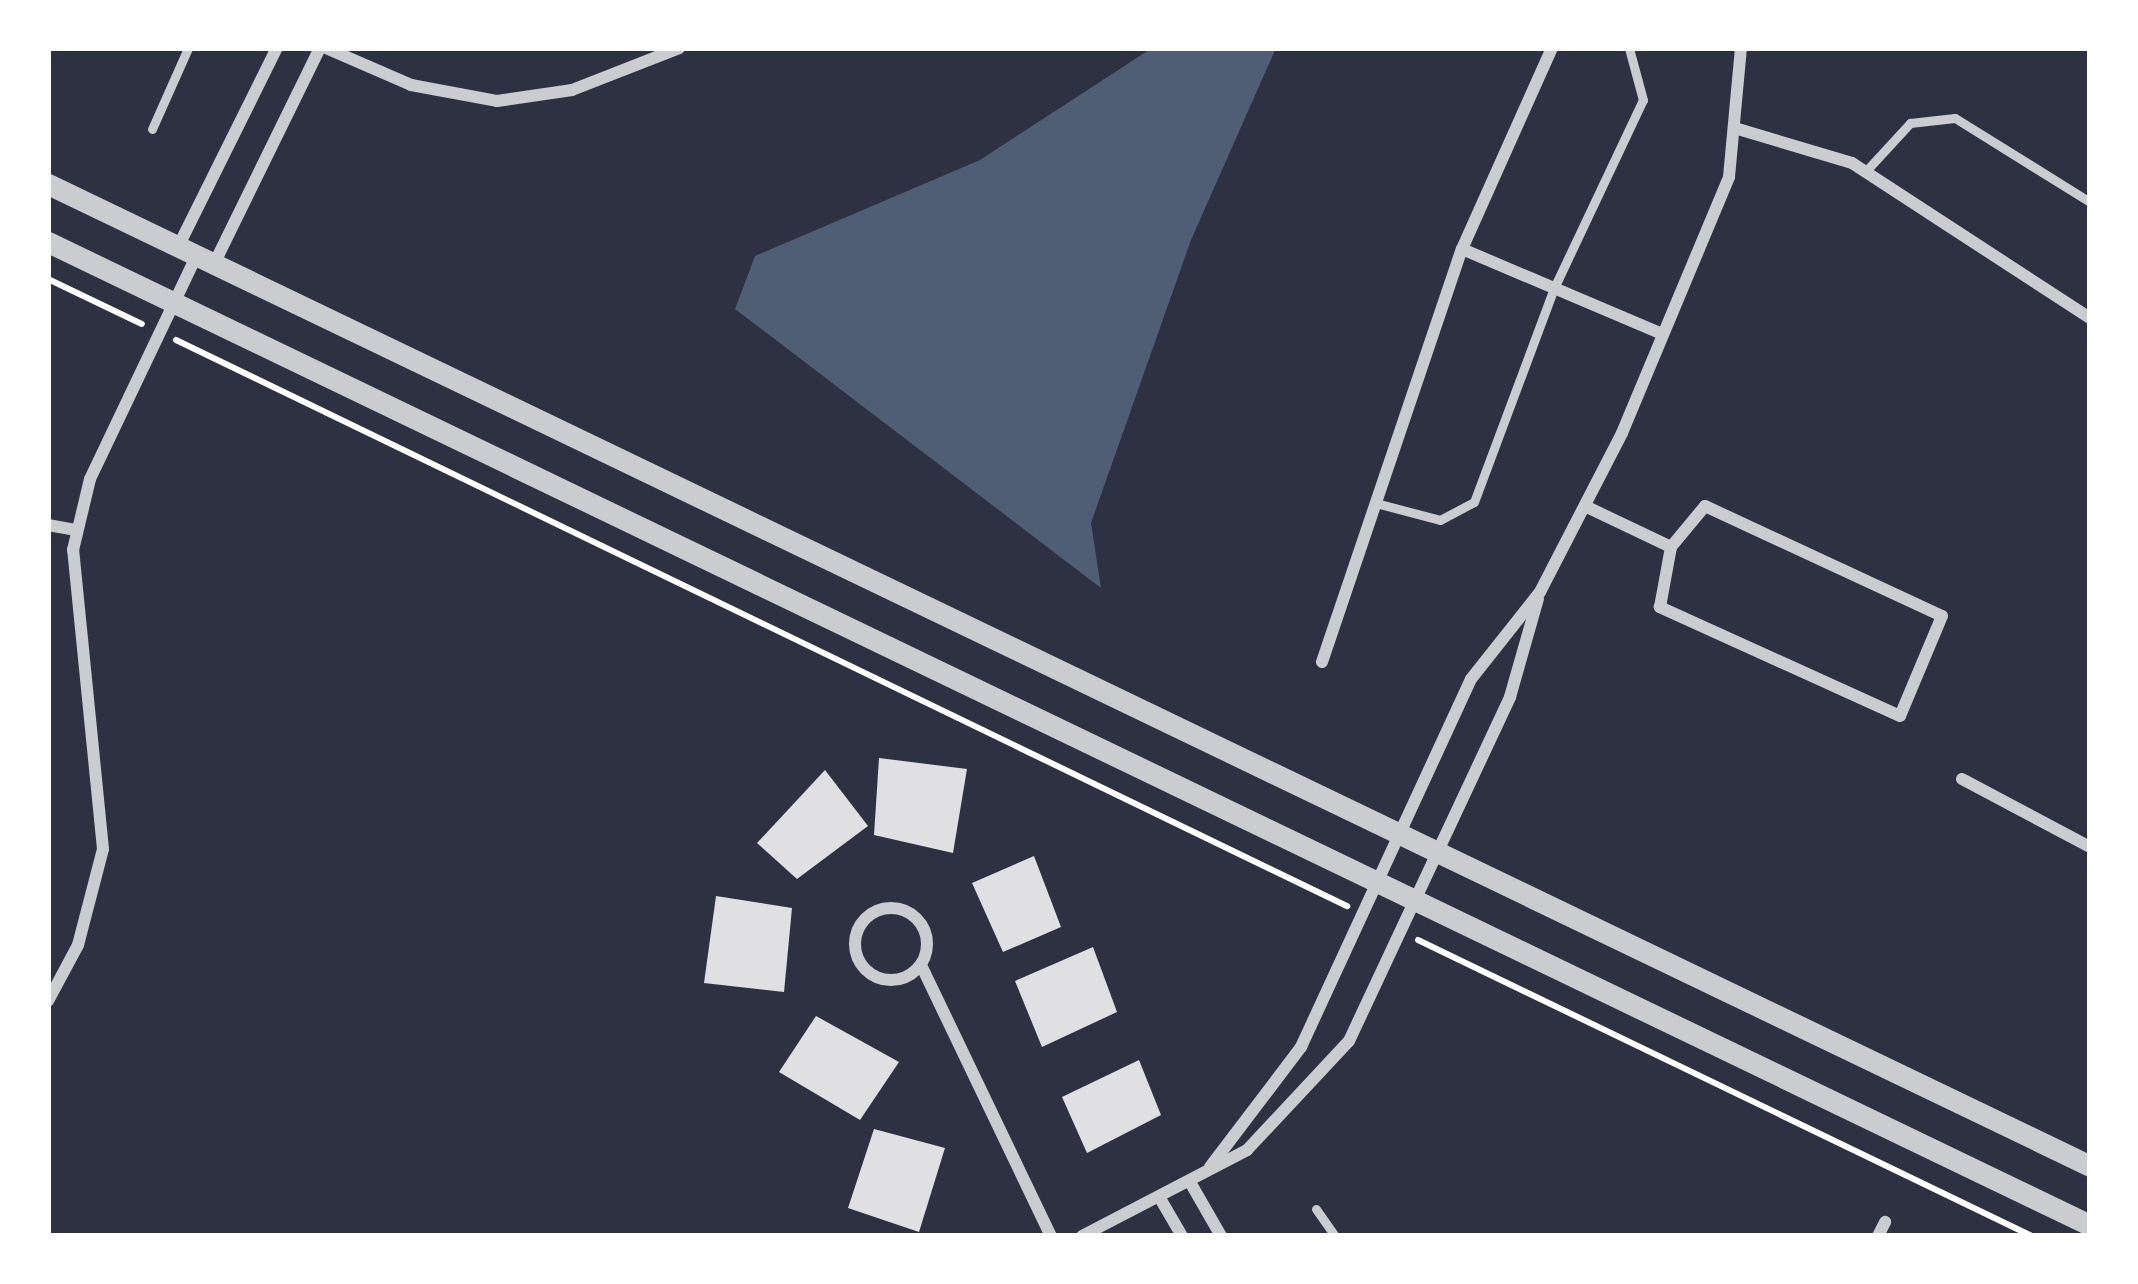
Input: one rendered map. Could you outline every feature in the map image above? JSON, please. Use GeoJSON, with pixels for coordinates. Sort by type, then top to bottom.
{"type":"FeatureCollection","features":[{"type":"Feature","properties":{"kind":"street"},"geometry":{"type":"LineString","coordinates":[[48,1001],[78,945],[103,849],[104,789],[71,614],[77,530],[90,479],[177,302],[277,48]]}},
{"type":"Feature","properties":{"kind":"street"},"geometry":{"type":"LineString","coordinates":[[197,254],[323,48],[412,85],[497,101],[572,90],[679,48]]}},
{"type":"Feature","properties":{"kind":"street"},"geometry":{"type":"LineString","coordinates":[[1322,662],[1462,249],[1552,48]]}},
{"type":"Feature","properties":{"kind":"street"},"geometry":{"type":"LineString","coordinates":[[1210,1167],[1300,1047],[1471,679],[1540,592],[1587,507],[1660,333],[1706,242],[1738,129],[1741,48]]}},
{"type":"Feature","properties":{"kind":"street"},"geometry":{"type":"LineString","coordinates":[[1738,129],[1865,172],[2090,318]]}},
{"type":"Feature","properties":{"kind":"street"},"geometry":{"type":"LineString","coordinates":[[48,184],[2090,1166]]}},
{"type":"Feature","properties":{"kind":"street"},"geometry":{"type":"LineString","coordinates":[[48,242],[2090,1225]]}},
{"type":"Feature","properties":{"kind":"street"},"geometry":{"type":"LineString","coordinates":[[1462,249],[1660,333]]}},
{"type":"Feature","properties":{"kind":"street"},"geometry":{"type":"LineString","coordinates":[[1706,506],[1942,616],[1900,716],[1660,607],[1671,547],[1706,506]]}},
{"type":"Feature","properties":{"kind":"street"},"geometry":{"type":"LineString","coordinates":[[1587,507],[1671,547]]}},
{"type":"Feature","properties":{"kind":"street"},"geometry":{"type":"LineString","coordinates":[[48,525],[77,530]]}},
{"type":"Feature","properties":{"kind":"street"},"geometry":{"type":"LineString","coordinates":[[1082,1236],[1161,1200],[1282,1124],[1349,1041],[1433,849],[1510,697],[1540,592]]}},
{"type":"Feature","properties":{"kind":"street"},"geometry":{"type":"LineString","coordinates":[[1962,779],[2090,847]]}},
{"type":"Feature","properties":{"kind":"street"},"geometry":{"type":"LineString","coordinates":[[920,965],[902,979],[869,973],[856,955],[862,921],[883,908],[918,919],[920,965],[1051,1236]]}},
{"type":"Feature","properties":{"kind":"street"},"geometry":{"type":"LineString","coordinates":[[1190,1182],[1221,1236]]}},
{"type":"Feature","properties":{"kind":"street"},"geometry":{"type":"LineString","coordinates":[[1161,1200],[1182,1236]]}},
{"type":"Feature","properties":{"kind":"street"},"geometry":{"type":"LineString","coordinates":[[1878,1236],[1885,1222]]}},
{"type":"Feature","properties":{"kind":"lane"},"geometry":{"type":"LineString","coordinates":[[152,129],[188,48]]}},
{"type":"Feature","properties":{"kind":"lane"},"geometry":{"type":"LineString","coordinates":[[1376,503],[1440,520],[1474,502],[1554,288],[1642,100],[1629,48]]}},
{"type":"Feature","properties":{"kind":"lane"},"geometry":{"type":"LineString","coordinates":[[1865,172],[1910,123],[1955,118],[2090,202]]}},
{"type":"Feature","properties":{"kind":"lane"},"geometry":{"type":"LineString","coordinates":[[1316,1209],[1335,1236]]}},
{"type":"Feature","properties":{"kind":"path"},"geometry":{"type":"LineString","coordinates":[[48,279],[136,321]]}},
{"type":"Feature","properties":{"kind":"path"},"geometry":{"type":"LineString","coordinates":[[190,346],[1348,906]]}},
{"type":"Feature","properties":{"kind":"path"},"geometry":{"type":"LineString","coordinates":[[1428,944],[2032,1236]]}},
{"type":"Feature","properties":{"kind":"water"},"geometry":{"type":"Polygon","coordinates":[[[1152,48],[1276,48],[1191,240],[1091,523],[1101,588],[735,309],[755,256],[980,160],[1152,48]]]}},
{"type":"Feature","properties":{"kind":"building"},"geometry":{"type":"Polygon","coordinates":[[[879,758],[967,769],[953,853],[874,835],[879,758]]]}},
{"type":"Feature","properties":{"kind":"building"},"geometry":{"type":"Polygon","coordinates":[[[825,770],[868,826],[797,879],[757,843],[825,770]]]}},
{"type":"Feature","properties":{"kind":"building"},"geometry":{"type":"Polygon","coordinates":[[[1034,856],[1061,927],[1003,952],[972,883],[1034,856]]]}},
{"type":"Feature","properties":{"kind":"building"},"geometry":{"type":"Polygon","coordinates":[[[716,896],[792,908],[784,992],[704,983],[716,896]]]}},
{"type":"Feature","properties":{"kind":"building"},"geometry":{"type":"Polygon","coordinates":[[[1093,947],[1117,1012],[1042,1047],[1015,981],[1093,947]]]}},
{"type":"Feature","properties":{"kind":"building"},"geometry":{"type":"Polygon","coordinates":[[[816,1016],[899,1062],[860,1120],[779,1072],[816,1016]]]}},
{"type":"Feature","properties":{"kind":"building"},"geometry":{"type":"Polygon","coordinates":[[[1139,1060],[1161,1115],[1087,1153],[1062,1097],[1139,1060]]]}},
{"type":"Feature","properties":{"kind":"building"},"geometry":{"type":"Polygon","coordinates":[[[874,1129],[945,1148],[919,1232],[848,1208],[874,1129]]]}}]}
